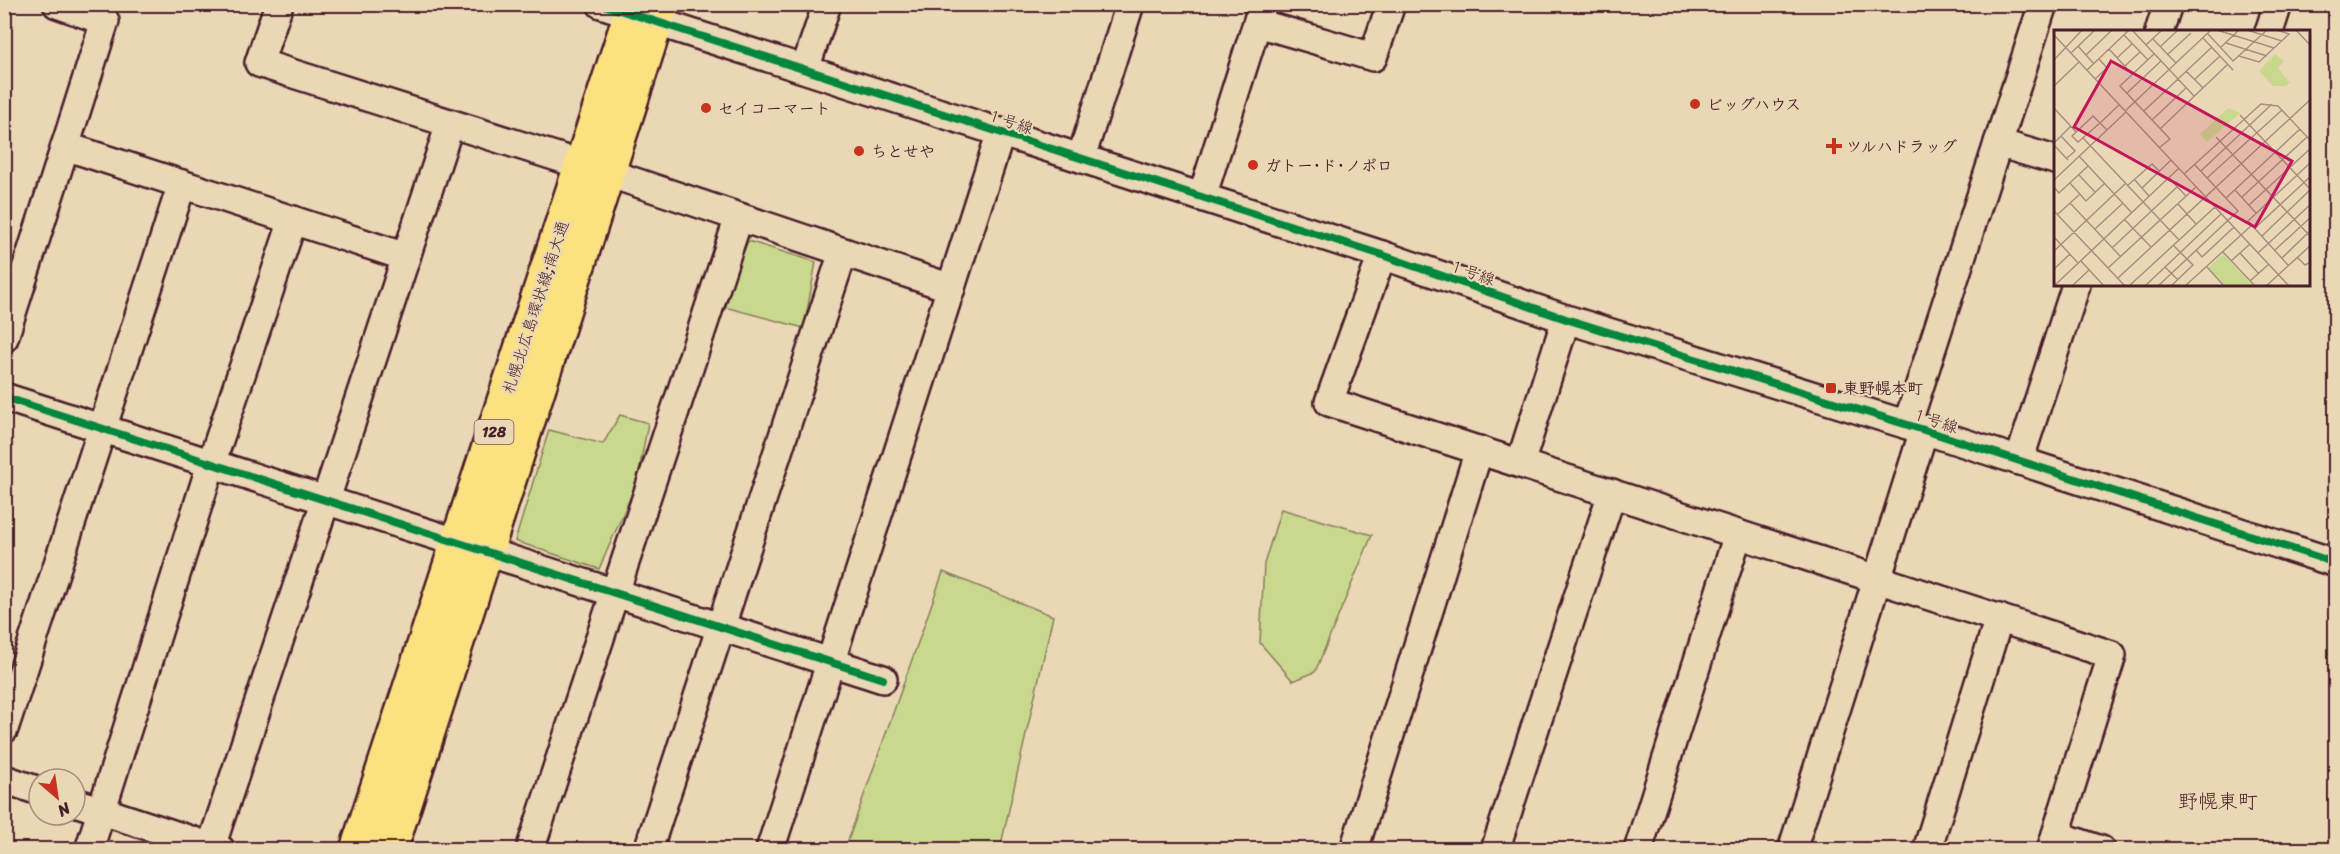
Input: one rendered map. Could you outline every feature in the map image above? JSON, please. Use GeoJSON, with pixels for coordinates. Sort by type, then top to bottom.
{"type":"FeatureCollection","features":[{"type":"Feature","properties":{"kind":"main road","name":"札幌北広島環状線;南大通"},"geometry":{"type":"LineString","coordinates":[[357,849],[472,547],[646,11]]}},
{"type":"Feature","properties":{"kind":"main road","name":"札幌北広島環状線;南大通"},"geometry":{"type":"LineString","coordinates":[[390,849],[472,547]]}},
{"type":"Feature","properties":{"kind":"street"},"geometry":{"type":"LineString","coordinates":[[4,338],[105,21],[57,4]]}},
{"type":"Feature","properties":{"kind":"street"},"geometry":{"type":"LineString","coordinates":[[279,4],[259,63],[595,170],[951,288]]}},
{"type":"Feature","properties":{"kind":"street","name":"１号線"},"geometry":{"type":"LineString","coordinates":[[601,4],[646,11],[805,69],[1382,255],[1566,319],[2336,563]]}},
{"type":"Feature","properties":{"kind":"street"},"geometry":{"type":"LineString","coordinates":[[805,69],[827,4]]}},
{"type":"Feature","properties":{"kind":"street"},"geometry":{"type":"LineString","coordinates":[[1202,197],[1261,14],[1373,57],[1391,4]]}},
{"type":"Feature","properties":{"kind":"street"},"geometry":{"type":"LineString","coordinates":[[1792,849],[1877,579],[1915,428],[1998,143],[2043,4]]}},
{"type":"Feature","properties":{"kind":"street"},"geometry":{"type":"LineString","coordinates":[[2160,30],[2168,4]]}},
{"type":"Feature","properties":{"kind":"street"},"geometry":{"type":"LineString","coordinates":[[2270,30],[2278,4]]}},
{"type":"Feature","properties":{"kind":"street"},"geometry":{"type":"LineString","coordinates":[[1081,158],[1121,7]]}},
{"type":"Feature","properties":{"kind":"street"},"geometry":{"type":"LineString","coordinates":[[87,806],[214,848],[325,501],[450,124]]}},
{"type":"Feature","properties":{"kind":"street"},"geometry":{"type":"LineString","coordinates":[[770,849],[1001,132]]}},
{"type":"Feature","properties":{"kind":"street"},"geometry":{"type":"LineString","coordinates":[[1998,143],[2054,160]]}},
{"type":"Feature","properties":{"kind":"street"},"geometry":{"type":"LineString","coordinates":[[65,146],[406,257]]}},
{"type":"Feature","properties":{"kind":"street"},"geometry":{"type":"LineString","coordinates":[[4,729],[100,428],[182,184]]}},
{"type":"Feature","properties":{"kind":"street"},"geometry":{"type":"LineString","coordinates":[[530,849],[739,217]]}},
{"type":"Feature","properties":{"kind":"street"},"geometry":{"type":"LineString","coordinates":[[89,849],[211,464],[293,220]]}},
{"type":"Feature","properties":{"kind":"street"},"geometry":{"type":"LineString","coordinates":[[648,849],[843,252]]}},
{"type":"Feature","properties":{"kind":"street"},"geometry":{"type":"LineString","coordinates":[[1382,255],[1329,402],[2112,655],[2053,842],[2101,849]]}},
{"type":"Feature","properties":{"kind":"street"},"geometry":{"type":"LineString","coordinates":[[2019,461],[2076,286]]}},
{"type":"Feature","properties":{"kind":"street"},"geometry":{"type":"LineString","coordinates":[[1520,464],[1566,319]]}},
{"type":"Feature","properties":{"kind":"street"},"geometry":{"type":"LineString","coordinates":[[4,397],[883,679]]}},
{"type":"Feature","properties":{"kind":"street"},"geometry":{"type":"LineString","coordinates":[[1354,849],[1479,450]]}},
{"type":"Feature","properties":{"kind":"street"},"geometry":{"type":"LineString","coordinates":[[1495,849],[1612,493]]}},
{"type":"Feature","properties":{"kind":"street"},"geometry":{"type":"LineString","coordinates":[[1638,849],[1738,534]]}},
{"type":"Feature","properties":{"kind":"street"},"geometry":{"type":"LineString","coordinates":[[1926,849],[1999,618]]}},
{"type":"Feature","properties":{"kind":"street"},"geometry":{"type":"LineString","coordinates":[[4,779],[27,786]]}},
{"type":"Feature","properties":{"kind":"green space"},"geometry":{"type":"Polygon","coordinates":[[[748,241],[816,262],[804,328],[721,306],[748,241]]]}},
{"type":"Feature","properties":{"kind":"green space"},"geometry":{"type":"Polygon","coordinates":[[[620,415],[648,423],[637,482],[599,569],[515,541],[549,430],[603,444],[620,415]]]}},
{"type":"Feature","properties":{"kind":"green space"},"geometry":{"type":"Polygon","coordinates":[[[1281,509],[1372,535],[1315,672],[1293,681],[1260,643],[1264,564],[1281,509]]]}},
{"type":"Feature","properties":{"kind":"green space"},"geometry":{"type":"Polygon","coordinates":[[[943,572],[1053,616],[1000,849],[845,849],[943,572]]]}},
{"type":"Feature","properties":{"kind":"cycle path"},"geometry":{"type":"LineString","coordinates":[[601,4],[1382,255],[1566,319],[1924,430],[2336,563]]}},
{"type":"Feature","properties":{"kind":"cycle path"},"geometry":{"type":"LineString","coordinates":[[4,397],[883,679]]}},
{"type":"Feature","properties":{"kind":"place","name":"ビッグハウス"},"geometry":{"type":"Point","coordinates":[1695,104]}},
{"type":"Feature","properties":{"kind":"place","name":"セイコーマート"},"geometry":{"type":"Point","coordinates":[706,108]}},
{"type":"Feature","properties":{"kind":"place","name":"ツルハドラッグ"},"geometry":{"type":"Point","coordinates":[1834,146]}},
{"type":"Feature","properties":{"kind":"place","name":"ちとせや"},"geometry":{"type":"Point","coordinates":[859,151]}},
{"type":"Feature","properties":{"kind":"place","name":"ガトー･ド･ノポロ"},"geometry":{"type":"Point","coordinates":[1253,165]}},
{"type":"Feature","properties":{"kind":"place","name":"東野幌本町"},"geometry":{"type":"Point","coordinates":[1831,388]}},
{"type":"Feature","properties":{"kind":"district","name":"野幌東町"},"geometry":{"type":"Point","coordinates":[2218,801]}}]}
